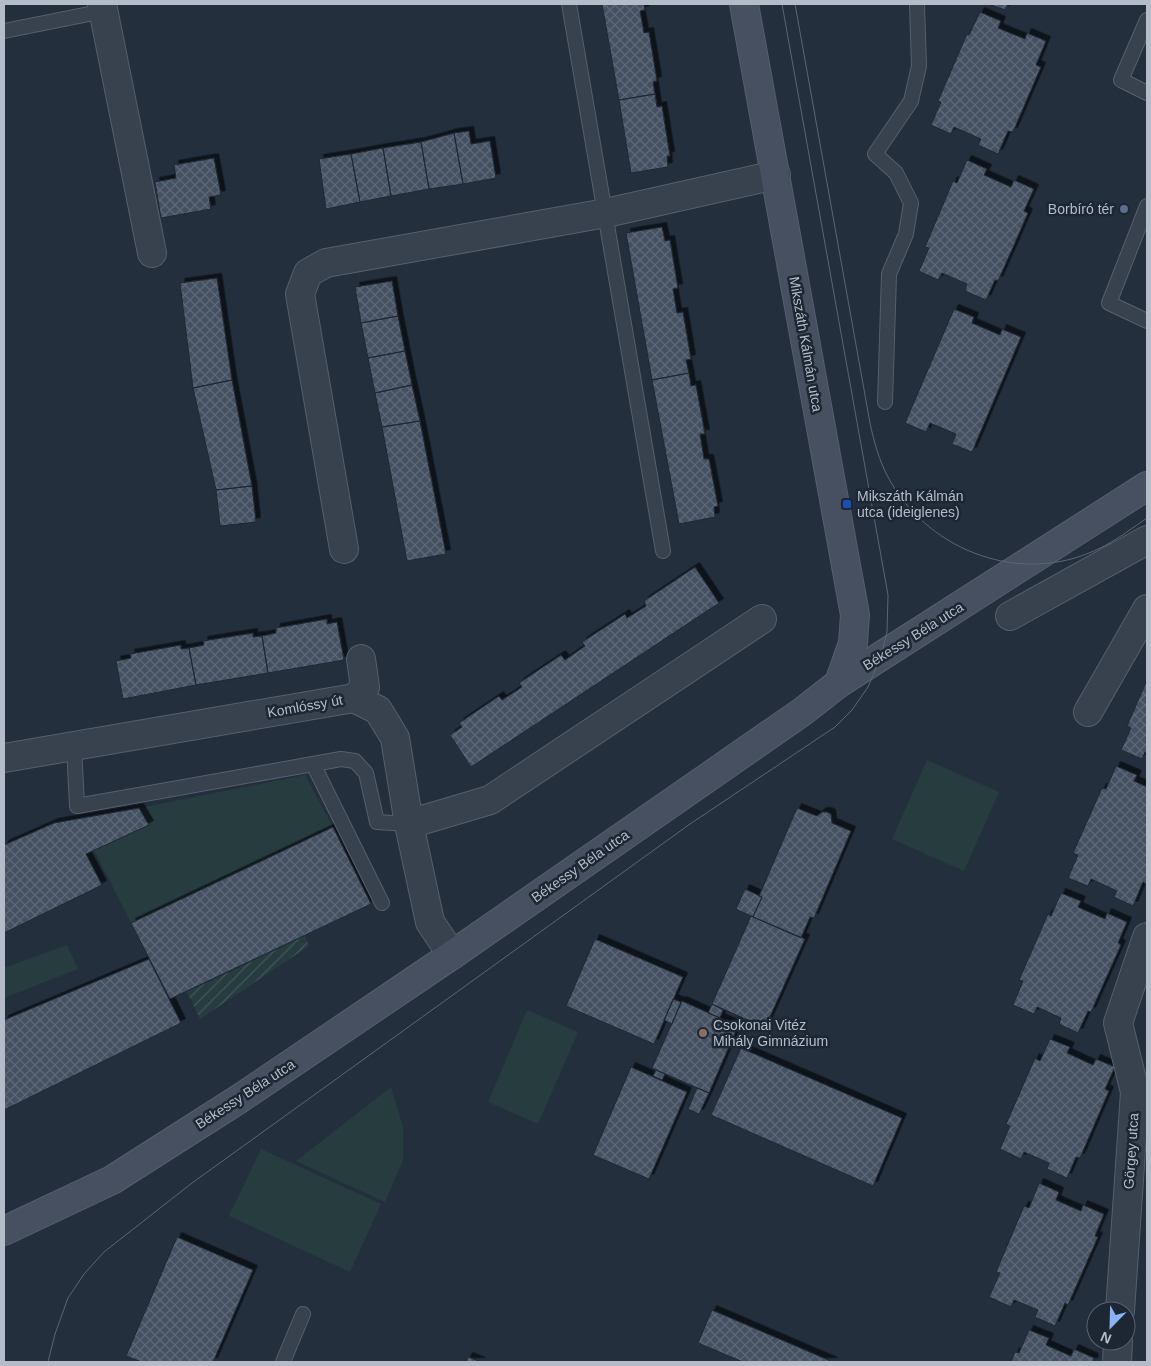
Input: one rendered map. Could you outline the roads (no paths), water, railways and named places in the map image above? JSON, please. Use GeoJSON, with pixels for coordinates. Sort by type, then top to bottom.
{"type":"FeatureCollection","features":[{"type":"Feature","properties":{"kind":"street","name":"Mikszáth Kálmán utca"},"geometry":{"type":"LineString","coordinates":[[744,4],[854,614],[853,643],[839,683]]}},
{"type":"Feature","properties":{"kind":"street"},"geometry":{"type":"LineString","coordinates":[[103,8],[152,253]]}},
{"type":"Feature","properties":{"kind":"street"},"geometry":{"type":"LineString","coordinates":[[344,549],[300,294],[308,273],[326,263],[606,213],[776,175]]}},
{"type":"Feature","properties":{"kind":"street","name":"Békessy Béla utca"},"geometry":{"type":"LineString","coordinates":[[4,1231],[112,1180],[238,1099],[452,955],[802,712],[839,683],[1147,486]]}},
{"type":"Feature","properties":{"kind":"street"},"geometry":{"type":"LineString","coordinates":[[1010,616],[1147,540]]}},
{"type":"Feature","properties":{"kind":"street"},"geometry":{"type":"LineString","coordinates":[[1088,712],[1147,609]]}},
{"type":"Feature","properties":{"kind":"street"},"geometry":{"type":"LineString","coordinates":[[408,824],[490,800],[762,619]]}},
{"type":"Feature","properties":{"kind":"street"},"geometry":{"type":"LineString","coordinates":[[354,698],[365,687],[361,659]]}},
{"type":"Feature","properties":{"kind":"street","name":"Komlóssy út"},"geometry":{"type":"LineString","coordinates":[[4,758],[354,698],[378,710],[395,738],[408,824],[430,922],[452,955]]}},
{"type":"Feature","properties":{"kind":"street","name":"Görgey utca"},"geometry":{"type":"LineString","coordinates":[[1121,1301],[1135,1092],[1118,1022],[1147,937]]}},
{"type":"Feature","properties":{"kind":"lane"},"geometry":{"type":"LineString","coordinates":[[570,4],[663,551]]}},
{"type":"Feature","properties":{"kind":"lane"},"geometry":{"type":"LineString","coordinates":[[884,402],[889,274],[906,234],[911,203],[896,173],[874,154],[911,100],[919,66],[917,4]]}},
{"type":"Feature","properties":{"kind":"lane"},"geometry":{"type":"LineString","coordinates":[[4,31],[103,8]]}},
{"type":"Feature","properties":{"kind":"lane"},"geometry":{"type":"LineString","coordinates":[[1147,20],[1121,80],[1147,93]]}},
{"type":"Feature","properties":{"kind":"lane"},"geometry":{"type":"LineString","coordinates":[[1147,206],[1110,303],[1147,320]]}},
{"type":"Feature","properties":{"kind":"lane"},"geometry":{"type":"LineString","coordinates":[[74,746],[77,806],[341,759],[355,761],[366,773],[377,822],[408,824]]}},
{"type":"Feature","properties":{"kind":"lane"},"geometry":{"type":"LineString","coordinates":[[313,764],[382,903]]}},
{"type":"Feature","properties":{"kind":"lane"},"geometry":{"type":"LineString","coordinates":[[283,1362],[303,1314]]}},
{"type":"Feature","properties":{"kind":"tram line"},"geometry":{"type":"LineString","coordinates":[[48,1362],[55,1334],[68,1298],[84,1274],[104,1252],[192,1183],[690,824],[835,727],[852,710],[868,687],[881,656],[887,632],[888,595],[782,4]]}},
{"type":"Feature","properties":{"kind":"tram line"},"geometry":{"type":"LineString","coordinates":[[795,4],[870,423],[882,464],[904,502],[924,523],[948,540],[974,553],[1002,561],[1031,564],[1060,562],[1097,550],[1147,518]]}},
{"type":"Feature","properties":{"kind":"place","name":"Borbíró tér"},"geometry":{"type":"Point","coordinates":[1124,209]}},
{"type":"Feature","properties":{"kind":"place","name":"Mikszáth Kálmán utca (ideiglenes)"},"geometry":{"type":"Point","coordinates":[847,504]}},
{"type":"Feature","properties":{"kind":"place","name":"Csokonai Vitéz Mihály Gimnázium"},"geometry":{"type":"Point","coordinates":[703,1033]}}]}
